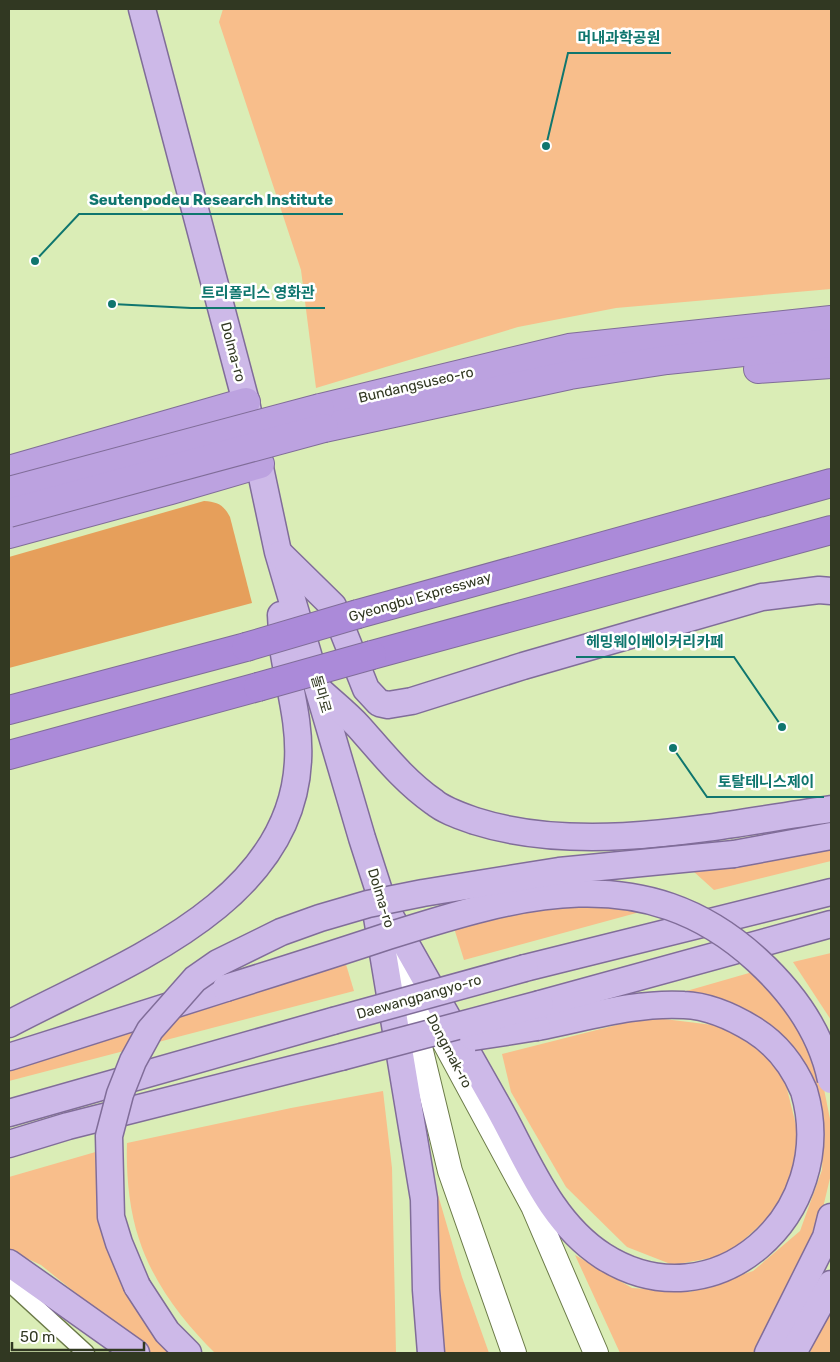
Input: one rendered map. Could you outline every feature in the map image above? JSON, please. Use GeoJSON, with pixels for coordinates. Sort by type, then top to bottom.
{"type":"FeatureCollection","features":[{"type":"Feature","properties":{"kind":"highway","name":"Bundangsuseo-ro"},"geometry":{"type":"LineString","coordinates":[[9,513],[322,418],[570,348],[831,320]]}},
{"type":"Feature","properties":{"kind":"highway","name":"Bundangsuseo-ro"},"geometry":{"type":"LineString","coordinates":[[9,491],[322,418],[668,360],[831,343]]}},
{"type":"Feature","properties":{"kind":"highway"},"geometry":{"type":"LineString","coordinates":[[668,360],[747,370],[831,364]]}},
{"type":"Feature","properties":{"kind":"highway"},"geometry":{"type":"LineString","coordinates":[[9,470],[246,402]]}},
{"type":"Feature","properties":{"kind":"highway"},"geometry":{"type":"LineString","coordinates":[[9,534],[260,464]]}},
{"type":"Feature","properties":{"kind":"highway","name":"Gyeongbu Expressway"},"geometry":{"type":"LineString","coordinates":[[9,710],[246,647],[358,614],[831,483]]}},
{"type":"Feature","properties":{"kind":"highway"},"geometry":{"type":"LineString","coordinates":[[9,755],[831,530]]}},
{"type":"Feature","properties":{"kind":"main road","name":"Dolma-ro"},"geometry":{"type":"LineString","coordinates":[[142,9],[246,402],[278,552]]}},
{"type":"Feature","properties":{"kind":"main road"},"geometry":{"type":"LineString","coordinates":[[278,552],[333,606],[366,689],[378,703],[388,705],[412,701],[523,666],[762,597],[818,590],[831,591]]}},
{"type":"Feature","properties":{"kind":"main road"},"geometry":{"type":"LineString","coordinates":[[9,1024],[188,929],[242,884],[268,853],[282,828],[292,800],[298,762],[298,727],[284,658],[278,552]]}},
{"type":"Feature","properties":{"kind":"main road","name":"돌마로"},"geometry":{"type":"LineString","coordinates":[[278,552],[362,838]]}},
{"type":"Feature","properties":{"kind":"main road"},"geometry":{"type":"LineString","coordinates":[[320,691],[358,726],[391,765],[435,803],[462,816],[492,826],[564,836],[632,834],[690,829],[831,809]]}},
{"type":"Feature","properties":{"kind":"main road"},"geometry":{"type":"LineString","coordinates":[[188,1353],[167,1332],[137,1286],[119,1243],[111,1217],[109,1136],[120,1094],[133,1061],[150,1030],[195,979],[218,963],[281,932],[368,904],[559,870],[734,854],[831,836]]}},
{"type":"Feature","properties":{"kind":"main road","name":"Dolma-ro"},"geometry":{"type":"LineString","coordinates":[[362,838],[386,909],[399,958]]}},
{"type":"Feature","properties":{"kind":"main road"},"geometry":{"type":"LineString","coordinates":[[362,838],[387,970],[424,1199],[426,1290],[431,1353]]}},
{"type":"Feature","properties":{"kind":"main road","name":"Daewangpangyo-ro"},"geometry":{"type":"LineString","coordinates":[[9,1113],[524,968],[831,892]]}},
{"type":"Feature","properties":{"kind":"main road"},"geometry":{"type":"LineString","coordinates":[[9,1057],[467,912],[524,898],[564,893],[605,893],[642,900],[691,916],[746,950],[780,981],[804,1012],[818,1037],[831,1080]]}},
{"type":"Feature","properties":{"kind":"main road"},"geometry":{"type":"LineString","coordinates":[[9,1144],[68,1126],[341,1057],[539,1016],[649,1004],[687,1004],[717,1011],[764,1036],[795,1071],[810,1106],[815,1142],[814,1162],[802,1200],[793,1218],[780,1235],[753,1257],[707,1276],[663,1277],[643,1273],[603,1256],[559,1215],[531,1172],[509,1126],[386,909]]}},
{"type":"Feature","properties":{"kind":"main road"},"geometry":{"type":"LineString","coordinates":[[539,1016],[831,924]]}},
{"type":"Feature","properties":{"kind":"main road","name":"Dongmak-ro"},"geometry":{"type":"LineString","coordinates":[[399,958],[450,1171],[514,1353]]}},
{"type":"Feature","properties":{"kind":"main road","name":"Dongmak-ro"},"geometry":{"type":"LineString","coordinates":[[399,958],[533,1206],[596,1353]]}},
{"type":"Feature","properties":{"kind":"main road"},"geometry":{"type":"LineString","coordinates":[[768,1353],[826,1237],[831,1217]]}},
{"type":"Feature","properties":{"kind":"main road"},"geometry":{"type":"LineString","coordinates":[[9,1263],[30,1276],[136,1353]]}},
{"type":"Feature","properties":{"kind":"main road"},"geometry":{"type":"LineString","coordinates":[[794,1353],[831,1284]]}},
{"type":"Feature","properties":{"kind":"street"},"geometry":{"type":"LineString","coordinates":[[9,1285],[86,1353]]}},
{"type":"Feature","properties":{"kind":"shaded area"},"geometry":{"type":"Polygon","coordinates":[[[223,9],[831,9],[831,289],[616,308],[518,327],[316,388],[301,270],[219,22],[223,9]]]}},
{"type":"Feature","properties":{"kind":"shaded area"},"geometry":{"type":"Polygon","coordinates":[[[204,501],[219,504],[230,517],[252,603],[9,668],[9,557],[204,501]]]}},
{"type":"Feature","properties":{"kind":"shaded area"},"geometry":{"type":"Polygon","coordinates":[[[831,845],[831,861],[714,890],[693,871],[831,845]]]}},
{"type":"Feature","properties":{"kind":"shaded area"},"geometry":{"type":"Polygon","coordinates":[[[564,906],[651,909],[464,960],[454,928],[513,912],[564,906]]]}},
{"type":"Feature","properties":{"kind":"shaded area"},"geometry":{"type":"Polygon","coordinates":[[[831,953],[831,1020],[793,962],[831,953]]]}},
{"type":"Feature","properties":{"kind":"shaded area"},"geometry":{"type":"Polygon","coordinates":[[[345,961],[354,991],[9,1081],[9,1067],[345,961]]]}},
{"type":"Feature","properties":{"kind":"shaded area"},"geometry":{"type":"Polygon","coordinates":[[[756,971],[791,1014],[821,1074],[831,1124],[831,1174],[817,1233],[760,1353],[620,1353],[575,1255],[632,1288],[690,1292],[753,1271],[800,1231],[822,1170],[823,1135],[801,1061],[676,994],[756,971]]]}},
{"type":"Feature","properties":{"kind":"shaded area"},"geometry":{"type":"Polygon","coordinates":[[[648,1017],[721,1026],[763,1052],[785,1081],[800,1141],[795,1176],[780,1207],[727,1255],[673,1265],[627,1247],[566,1187],[511,1092],[502,1054],[648,1017]]]}},
{"type":"Feature","properties":{"kind":"shaded area"},"geometry":{"type":"Polygon","coordinates":[[[383,1091],[392,1168],[396,1353],[215,1353],[170,1300],[145,1255],[139,1239],[131,1204],[127,1167],[127,1143],[291,1108],[383,1091]]]}},
{"type":"Feature","properties":{"kind":"shaded area"},"geometry":{"type":"Polygon","coordinates":[[[99,1151],[98,1194],[176,1353],[150,1353],[41,1265],[9,1250],[9,1177],[99,1151]]]}},
{"type":"Feature","properties":{"kind":"shaded area"},"geometry":{"type":"Polygon","coordinates":[[[429,1164],[462,1277],[489,1353],[439,1353],[429,1164]]]}},
{"type":"Feature","properties":{"kind":"shaded area"},"geometry":{"type":"Polygon","coordinates":[[[831,1306],[831,1353],[810,1353],[811,1350],[831,1306]]]}},
{"type":"Feature","properties":{"kind":"place","name":"머내과학공원"},"geometry":{"type":"Point","coordinates":[546,146]}},
{"type":"Feature","properties":{"kind":"place","name":"Seutenpodeu Research Institute"},"geometry":{"type":"Point","coordinates":[35,261]}},
{"type":"Feature","properties":{"kind":"place","name":"트리폴리스 영화관"},"geometry":{"type":"Point","coordinates":[112,304]}},
{"type":"Feature","properties":{"kind":"place","name":"헤밍웨이베이커리카페"},"geometry":{"type":"Point","coordinates":[782,727]}},
{"type":"Feature","properties":{"kind":"place","name":"토탈테니스제이"},"geometry":{"type":"Point","coordinates":[673,748]}}]}
